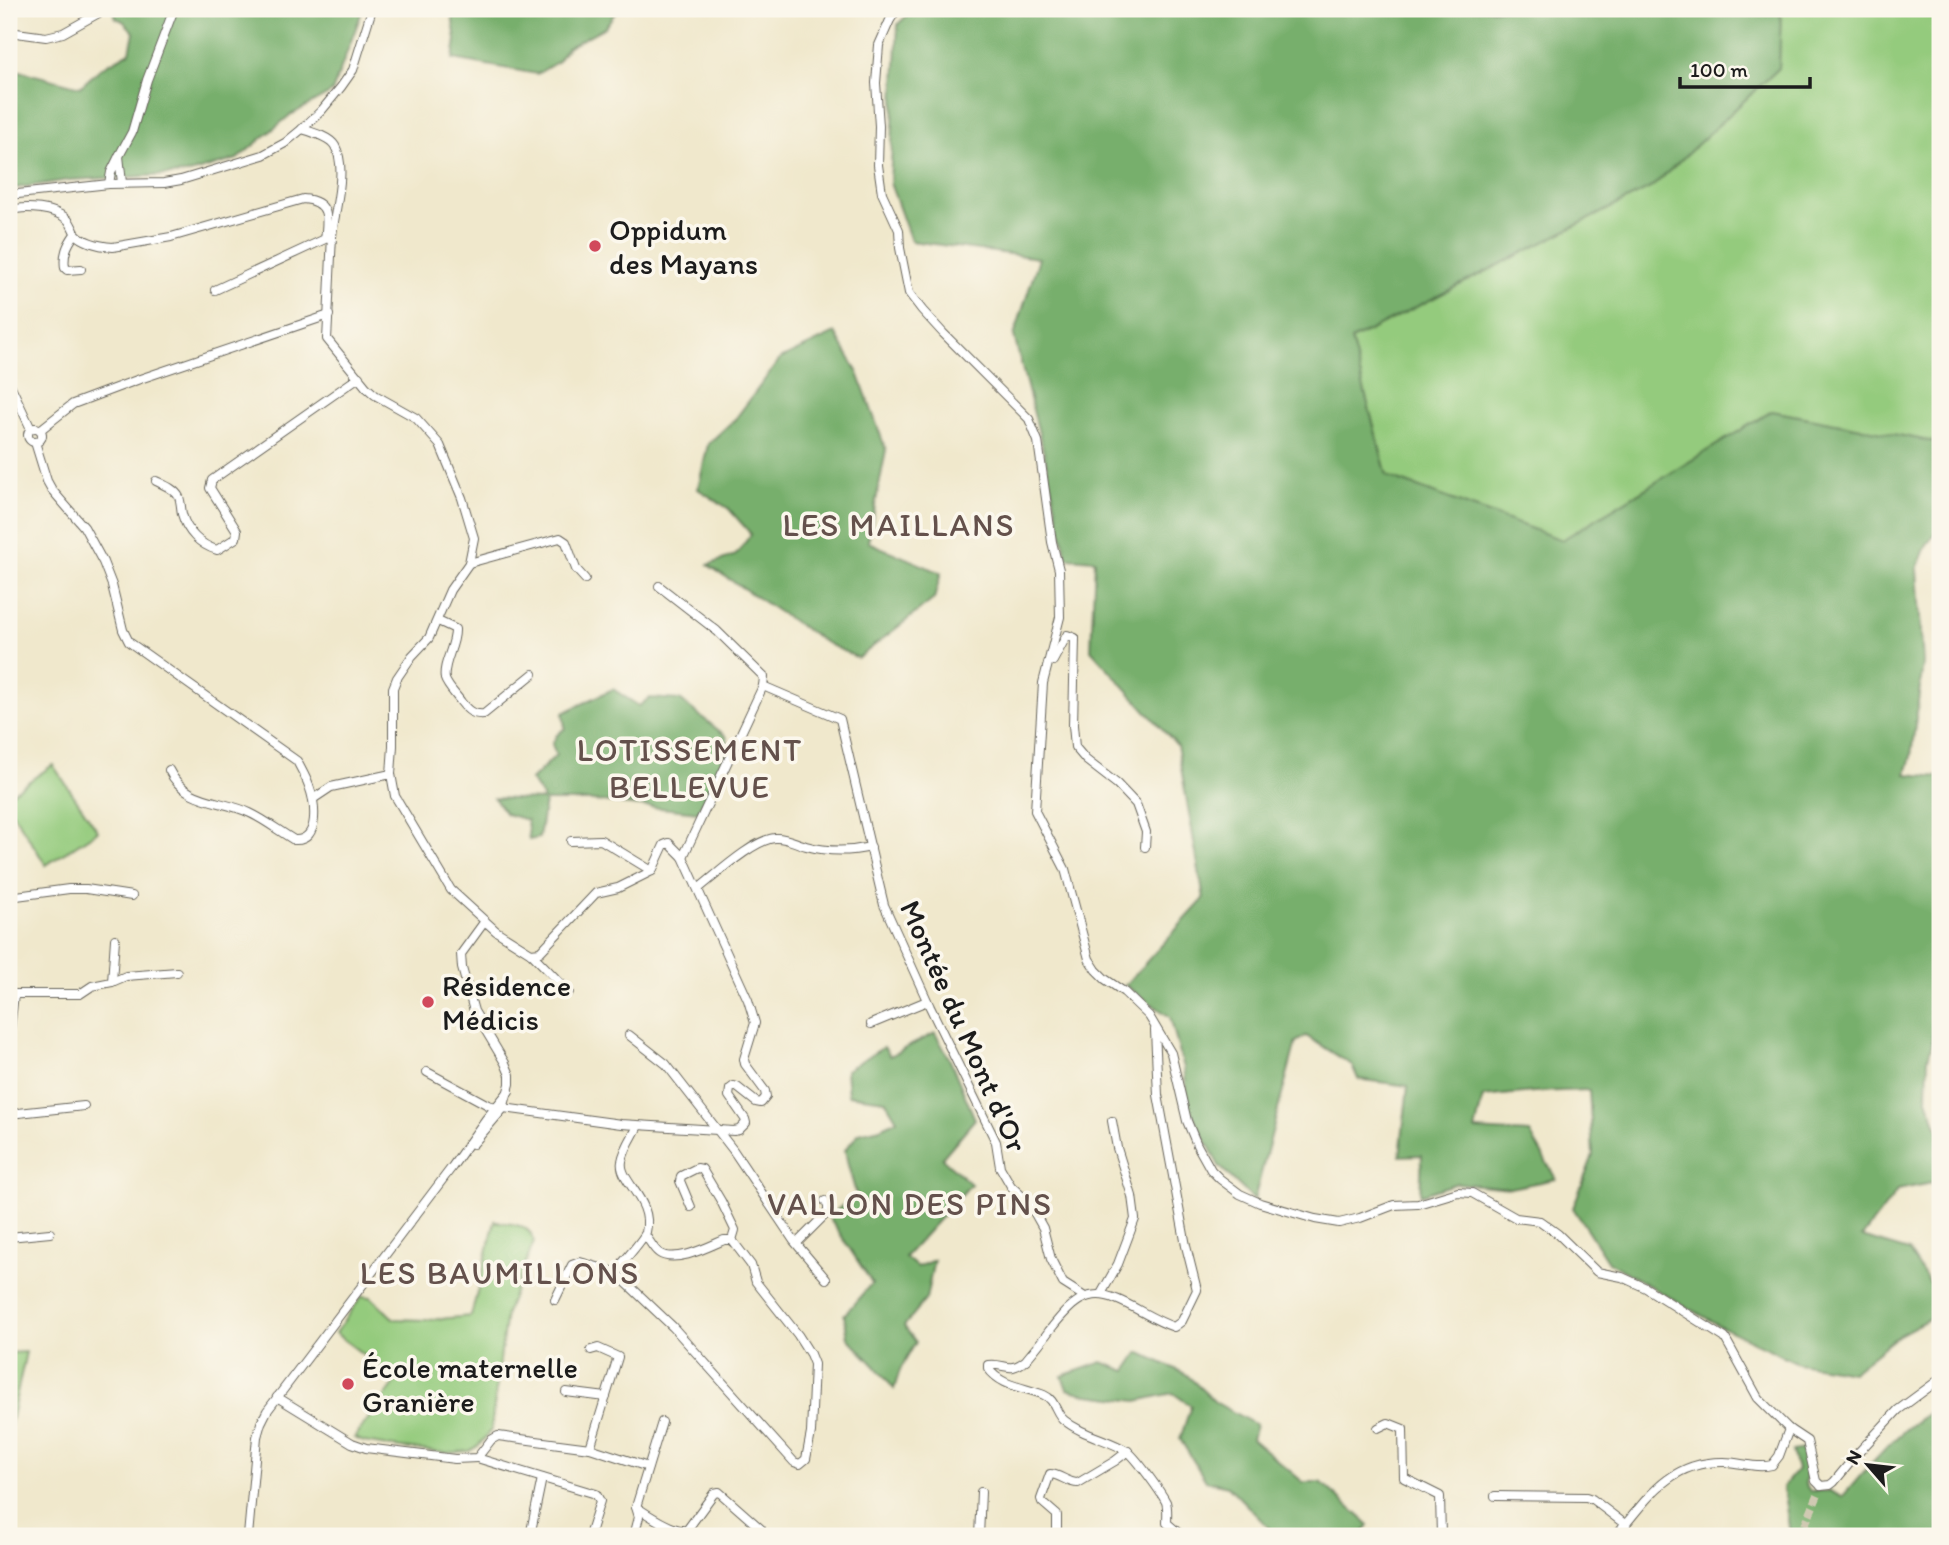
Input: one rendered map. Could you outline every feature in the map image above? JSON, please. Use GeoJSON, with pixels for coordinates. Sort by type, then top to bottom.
{"type":"FeatureCollection","features":[{"type":"Feature","properties":{"kind":"street"},"geometry":{"type":"LineString","coordinates":[[9,32],[46,37],[63,33],[106,9]]}},
{"type":"Feature","properties":{"kind":"street"},"geometry":{"type":"LineString","coordinates":[[167,9],[169,26]]}},
{"type":"Feature","properties":{"kind":"street"},"geometry":{"type":"LineString","coordinates":[[109,184],[111,172],[132,132],[147,80],[174,9]]}},
{"type":"Feature","properties":{"kind":"street"},"geometry":{"type":"LineString","coordinates":[[9,195],[109,184],[164,183],[210,173],[263,155],[285,143],[302,129],[322,110],[353,70],[372,9]]}},
{"type":"Feature","properties":{"kind":"street"},"geometry":{"type":"LineString","coordinates":[[897,9],[879,45],[876,83],[878,165],[882,193],[899,230],[909,293],[943,333],[1029,419],[1038,441],[1052,542],[1059,570],[1060,618],[1043,683],[1035,811],[1065,870],[1089,958],[1105,979],[1124,992],[1149,1016],[1171,1053],[1187,1121],[1211,1170],[1240,1194],[1260,1203],[1339,1223],[1394,1205],[1418,1204],[1458,1192],[1472,1193],[1516,1217],[1540,1221],[1558,1234],[1597,1272],[1646,1288],[1724,1338],[1758,1398],[1789,1429],[1807,1441],[1816,1480],[1821,1486]]}},
{"type":"Feature","properties":{"kind":"street"},"geometry":{"type":"LineString","coordinates":[[302,129],[330,141],[336,148],[340,164],[332,234],[327,339],[375,395],[416,418],[440,445],[462,498],[474,538],[469,563],[450,590],[429,638],[412,656],[393,688],[391,774],[395,796],[451,890],[496,931],[531,953],[569,992]]}},
{"type":"Feature","properties":{"kind":"street"},"geometry":{"type":"LineString","coordinates":[[119,156],[122,183]]}},
{"type":"Feature","properties":{"kind":"street"},"geometry":{"type":"LineString","coordinates":[[9,211],[36,208],[61,215],[69,221],[75,234],[83,239],[113,247],[171,237],[303,200],[313,200],[335,208]]}},
{"type":"Feature","properties":{"kind":"street"},"geometry":{"type":"LineString","coordinates":[[215,290],[326,239],[328,218],[322,205]]}},
{"type":"Feature","properties":{"kind":"street"},"geometry":{"type":"LineString","coordinates":[[75,234],[63,259],[67,270],[81,269]]}},
{"type":"Feature","properties":{"kind":"street"},"geometry":{"type":"LineString","coordinates":[[36,430],[74,404],[329,315]]}},
{"type":"Feature","properties":{"kind":"street"},"geometry":{"type":"LineString","coordinates":[[156,481],[171,488],[179,496],[183,519],[195,538],[205,547],[217,550],[236,538],[237,531],[210,488],[212,480],[359,377]]}},
{"type":"Feature","properties":{"kind":"street"},"geometry":{"type":"LineString","coordinates":[[9,382],[42,438],[35,442],[52,491],[84,527],[103,562],[129,642],[297,761],[309,784],[313,799],[314,824],[307,837],[293,840],[250,813],[192,795],[174,780],[169,770]]}},
{"type":"Feature","properties":{"kind":"street"},"geometry":{"type":"LineString","coordinates":[[469,563],[560,538],[566,542],[576,569],[585,579]]}},
{"type":"Feature","properties":{"kind":"street"},"geometry":{"type":"LineString","coordinates":[[659,586],[717,631],[764,677],[763,686],[683,857]]}},
{"type":"Feature","properties":{"kind":"street"},"geometry":{"type":"LineString","coordinates":[[438,621],[455,629],[445,680],[467,710],[476,715],[484,714],[533,674]]}},
{"type":"Feature","properties":{"kind":"street"},"geometry":{"type":"LineString","coordinates":[[1042,695],[1054,657],[1067,635],[1075,638],[1075,747],[1136,804],[1146,832],[1145,848]]}},
{"type":"Feature","properties":{"kind":"street","name":"Montée du Mont d'Or"},"geometry":{"type":"LineString","coordinates":[[763,686],[839,719],[884,905],[927,1001],[996,1142],[1000,1167],[1011,1186],[1029,1203],[1043,1228],[1051,1259],[1063,1283],[1085,1297]]}},
{"type":"Feature","properties":{"kind":"street"},"geometry":{"type":"LineString","coordinates":[[313,799],[331,787],[391,774]]}},
{"type":"Feature","properties":{"kind":"street"},"geometry":{"type":"LineString","coordinates":[[698,889],[757,844],[774,838],[839,852],[871,847]]}},
{"type":"Feature","properties":{"kind":"street"},"geometry":{"type":"LineString","coordinates":[[571,841],[601,840],[652,871]]}},
{"type":"Feature","properties":{"kind":"street"},"geometry":{"type":"LineString","coordinates":[[427,1072],[488,1105],[499,1108],[638,1126],[739,1130],[746,1123],[745,1118],[729,1092],[734,1086],[761,1103],[766,1097],[765,1091],[744,1059],[755,1023],[748,1000],[683,857],[670,843],[664,845],[652,871],[618,888],[596,893],[540,952],[531,953]]}},
{"type":"Feature","properties":{"kind":"street"},"geometry":{"type":"LineString","coordinates":[[9,897],[69,889],[132,896]]}},
{"type":"Feature","properties":{"kind":"street"},"geometry":{"type":"LineString","coordinates":[[248,1536],[257,1437],[261,1423],[277,1397],[499,1108],[509,1091],[510,1075],[474,1011],[462,968],[461,954],[485,920]]}},
{"type":"Feature","properties":{"kind":"street"},"geometry":{"type":"LineString","coordinates":[[112,982],[115,939]]}},
{"type":"Feature","properties":{"kind":"street"},"geometry":{"type":"LineString","coordinates":[[9,1039],[11,993],[80,994],[92,986],[126,976],[177,972]]}},
{"type":"Feature","properties":{"kind":"street"},"geometry":{"type":"LineString","coordinates":[[871,1024],[927,1001]]}},
{"type":"Feature","properties":{"kind":"street"},"geometry":{"type":"LineString","coordinates":[[1155,1027],[1158,1095],[1186,1246],[1197,1290],[1182,1321],[1174,1327],[1116,1299],[1101,1294],[1085,1297],[1064,1313],[1026,1360],[1018,1366],[1009,1368],[992,1364],[988,1365],[988,1368],[1015,1387],[1046,1396],[1064,1420],[1128,1451],[1167,1504],[1167,1523],[1182,1536]]}},
{"type":"Feature","properties":{"kind":"street"},"geometry":{"type":"LineString","coordinates":[[629,1035],[666,1064],[733,1150],[797,1243],[826,1279]]}},
{"type":"Feature","properties":{"kind":"street"},"geometry":{"type":"LineString","coordinates":[[9,1114],[84,1106]]}},
{"type":"Feature","properties":{"kind":"street"},"geometry":{"type":"LineString","coordinates":[[1101,1294],[1118,1264],[1135,1219],[1132,1196],[1112,1121]]}},
{"type":"Feature","properties":{"kind":"street"},"geometry":{"type":"LineString","coordinates":[[621,1124],[630,1143]]}},
{"type":"Feature","properties":{"kind":"street"},"geometry":{"type":"LineString","coordinates":[[615,1272],[645,1235],[646,1214],[643,1201],[629,1183],[622,1168],[622,1161],[638,1126]]}},
{"type":"Feature","properties":{"kind":"street"},"geometry":{"type":"LineString","coordinates":[[555,1300],[572,1265],[580,1262],[615,1272],[673,1327],[794,1462],[800,1464],[806,1460],[811,1433],[814,1364],[810,1354],[756,1282],[751,1265],[733,1240],[735,1230],[702,1169],[697,1168],[681,1176],[680,1181],[691,1207]]}},
{"type":"Feature","properties":{"kind":"street"},"geometry":{"type":"LineString","coordinates":[[797,1243],[828,1212],[825,1201]]}},
{"type":"Feature","properties":{"kind":"street"},"geometry":{"type":"LineString","coordinates":[[9,1237],[50,1233]]}},
{"type":"Feature","properties":{"kind":"street"},"geometry":{"type":"LineString","coordinates":[[645,1235],[662,1255],[673,1258],[724,1240],[733,1240]]}},
{"type":"Feature","properties":{"kind":"street"},"geometry":{"type":"LineString","coordinates":[[590,1448],[618,1357],[598,1348],[591,1350]]}},
{"type":"Feature","properties":{"kind":"street"},"geometry":{"type":"LineString","coordinates":[[1821,1486],[1834,1482],[1898,1410],[1940,1379]]}},
{"type":"Feature","properties":{"kind":"street"},"geometry":{"type":"LineString","coordinates":[[566,1392],[606,1397]]}},
{"type":"Feature","properties":{"kind":"street"},"geometry":{"type":"LineString","coordinates":[[277,1397],[352,1443],[366,1448],[477,1458],[596,1494],[600,1501],[589,1536]]}},
{"type":"Feature","properties":{"kind":"street"},"geometry":{"type":"LineString","coordinates":[[635,1536],[639,1517],[636,1507],[662,1423]]}},
{"type":"Feature","properties":{"kind":"street"},"geometry":{"type":"LineString","coordinates":[[1378,1428],[1388,1423],[1403,1429],[1404,1478],[1440,1496],[1441,1536]]}},
{"type":"Feature","properties":{"kind":"street"},"geometry":{"type":"LineString","coordinates":[[1616,1536],[1660,1484],[1679,1471],[1701,1464],[1724,1462],[1763,1467],[1772,1465],[1779,1456],[1789,1429]]}},
{"type":"Feature","properties":{"kind":"street"},"geometry":{"type":"LineString","coordinates":[[477,1458],[491,1440],[498,1436],[590,1448],[648,1467]]}},
{"type":"Feature","properties":{"kind":"street"},"geometry":{"type":"LineString","coordinates":[[1057,1536],[1057,1515],[1041,1499],[1050,1474],[1071,1483],[1078,1483],[1128,1451]]}},
{"type":"Feature","properties":{"kind":"street"},"geometry":{"type":"LineString","coordinates":[[530,1536],[542,1478]]}},
{"type":"Feature","properties":{"kind":"street"},"geometry":{"type":"LineString","coordinates":[[1818,1495],[1821,1486]]}},
{"type":"Feature","properties":{"kind":"street"},"geometry":{"type":"LineString","coordinates":[[636,1507],[680,1532],[687,1530],[714,1493],[719,1492],[761,1529],[762,1534],[759,1536]]}},
{"type":"Feature","properties":{"kind":"street"},"geometry":{"type":"LineString","coordinates":[[979,1536],[981,1492]]}},
{"type":"Feature","properties":{"kind":"street"},"geometry":{"type":"LineString","coordinates":[[1495,1496],[1586,1497],[1626,1525]]}},
{"type":"Feature","properties":{"kind":"green space"},"geometry":{"type":"Polygon","coordinates":[[[113,9],[363,9],[332,92],[289,116],[237,159],[186,174],[69,180],[9,189],[9,68],[80,87],[101,68],[130,52],[134,32],[116,18],[113,9]]]}},
{"type":"Feature","properties":{"kind":"green space"},"geometry":{"type":"Polygon","coordinates":[[[451,9],[618,9],[605,27],[568,47],[557,62],[537,74],[453,59],[456,40],[451,9]]]}},
{"type":"Feature","properties":{"kind":"green space"},"geometry":{"type":"Polygon","coordinates":[[[914,9],[1781,9],[1779,68],[1652,187],[1351,340],[1387,476],[1562,540],[1772,411],[1940,443],[1940,528],[1927,544],[1917,569],[1923,664],[1911,756],[1906,774],[1940,777],[1940,878],[1927,1099],[1940,1134],[1940,1201],[1931,1183],[1898,1190],[1862,1237],[1909,1251],[1940,1300],[1940,1313],[1899,1335],[1852,1372],[1798,1363],[1724,1328],[1608,1262],[1573,1208],[1593,1155],[1589,1090],[1483,1097],[1475,1130],[1530,1133],[1556,1179],[1510,1188],[1457,1183],[1420,1195],[1422,1155],[1400,1156],[1408,1086],[1358,1079],[1352,1065],[1306,1036],[1296,1042],[1254,1200],[1219,1166],[1189,1107],[1184,1068],[1170,1017],[1125,985],[1204,899],[1177,745],[1091,650],[1095,560],[1067,558],[1014,336],[1039,258],[911,241],[890,183],[898,24],[914,9]]]}},
{"type":"Feature","properties":{"kind":"green space"},"geometry":{"type":"Polygon","coordinates":[[[1781,9],[1940,9],[1940,443],[1772,411],[1562,540],[1387,476],[1351,340],[1652,187],[1779,68],[1781,9]]]}},
{"type":"Feature","properties":{"kind":"green space"},"geometry":{"type":"Polygon","coordinates":[[[835,333],[858,373],[886,450],[868,542],[941,573],[934,599],[858,658],[826,643],[708,565],[736,555],[751,534],[729,509],[698,489],[708,444],[736,418],[780,359],[835,333]]]}},
{"type":"Feature","properties":{"kind":"green space"},"geometry":{"type":"Polygon","coordinates":[[[613,689],[639,706],[649,698],[680,700],[726,736],[729,745],[698,812],[592,801],[545,801],[539,838],[529,840],[527,820],[506,814],[494,798],[542,800],[531,780],[556,755],[552,744],[565,728],[563,713],[613,689]]]}},
{"type":"Feature","properties":{"kind":"green space"},"geometry":{"type":"Polygon","coordinates":[[[53,765],[98,831],[46,865],[9,807],[9,795],[53,765]]]}},
{"type":"Feature","properties":{"kind":"green space"},"geometry":{"type":"Polygon","coordinates":[[[935,1033],[949,1058],[975,1119],[942,1158],[971,1184],[905,1257],[917,1267],[934,1260],[926,1299],[904,1326],[916,1342],[900,1370],[894,1389],[848,1338],[844,1315],[872,1283],[829,1217],[856,1194],[845,1150],[859,1133],[897,1120],[885,1100],[848,1095],[846,1070],[884,1047],[890,1056],[935,1033]]]}},
{"type":"Feature","properties":{"kind":"green space"},"geometry":{"type":"Polygon","coordinates":[[[495,1221],[525,1228],[534,1242],[506,1313],[491,1430],[478,1446],[469,1451],[446,1453],[393,1447],[354,1438],[397,1380],[335,1333],[362,1296],[371,1297],[394,1319],[427,1320],[471,1316],[495,1221]]]}},
{"type":"Feature","properties":{"kind":"green space"},"geometry":{"type":"Polygon","coordinates":[[[26,1352],[9,1430],[9,1353],[26,1352]]]}},
{"type":"Feature","properties":{"kind":"green space"},"geometry":{"type":"Polygon","coordinates":[[[1139,1352],[1186,1374],[1215,1402],[1256,1425],[1252,1439],[1303,1482],[1321,1482],[1369,1525],[1361,1536],[1271,1536],[1268,1527],[1228,1486],[1206,1481],[1180,1439],[1191,1406],[1173,1393],[1137,1401],[1088,1395],[1067,1389],[1062,1376],[1102,1362],[1126,1371],[1139,1352]]]}},
{"type":"Feature","properties":{"kind":"green space"},"geometry":{"type":"Polygon","coordinates":[[[1940,1407],[1940,1536],[1790,1534],[1783,1487],[1797,1470],[1792,1451],[1803,1449],[1810,1464],[1805,1484],[1810,1491],[1830,1491],[1842,1497],[1899,1435],[1940,1407]]]}},
{"type":"Feature","properties":{"kind":"tunnel"},"geometry":{"type":"LineString","coordinates":[[1800,1536],[1818,1495]]}},
{"type":"Feature","properties":{"kind":"place","name":"Oppidum des Mayans"},"geometry":{"type":"Point","coordinates":[595,246]}},
{"type":"Feature","properties":{"kind":"place","name":"Résidence Médicis"},"geometry":{"type":"Point","coordinates":[428,1002]}},
{"type":"Feature","properties":{"kind":"place","name":"École maternelle Granière"},"geometry":{"type":"Point","coordinates":[348,1384]}},
{"type":"Feature","properties":{"kind":"district","name":"LES MAILLANS"},"geometry":{"type":"Point","coordinates":[899,525]}},
{"type":"Feature","properties":{"kind":"district","name":"LOTISSEMENT BELLEVUE"},"geometry":{"type":"Point","coordinates":[690,768]}},
{"type":"Feature","properties":{"kind":"district","name":"VALLON DES PINS"},"geometry":{"type":"Point","coordinates":[910,1204]}},
{"type":"Feature","properties":{"kind":"district","name":"LES BAUMILLONS"},"geometry":{"type":"Point","coordinates":[500,1273]}}]}
